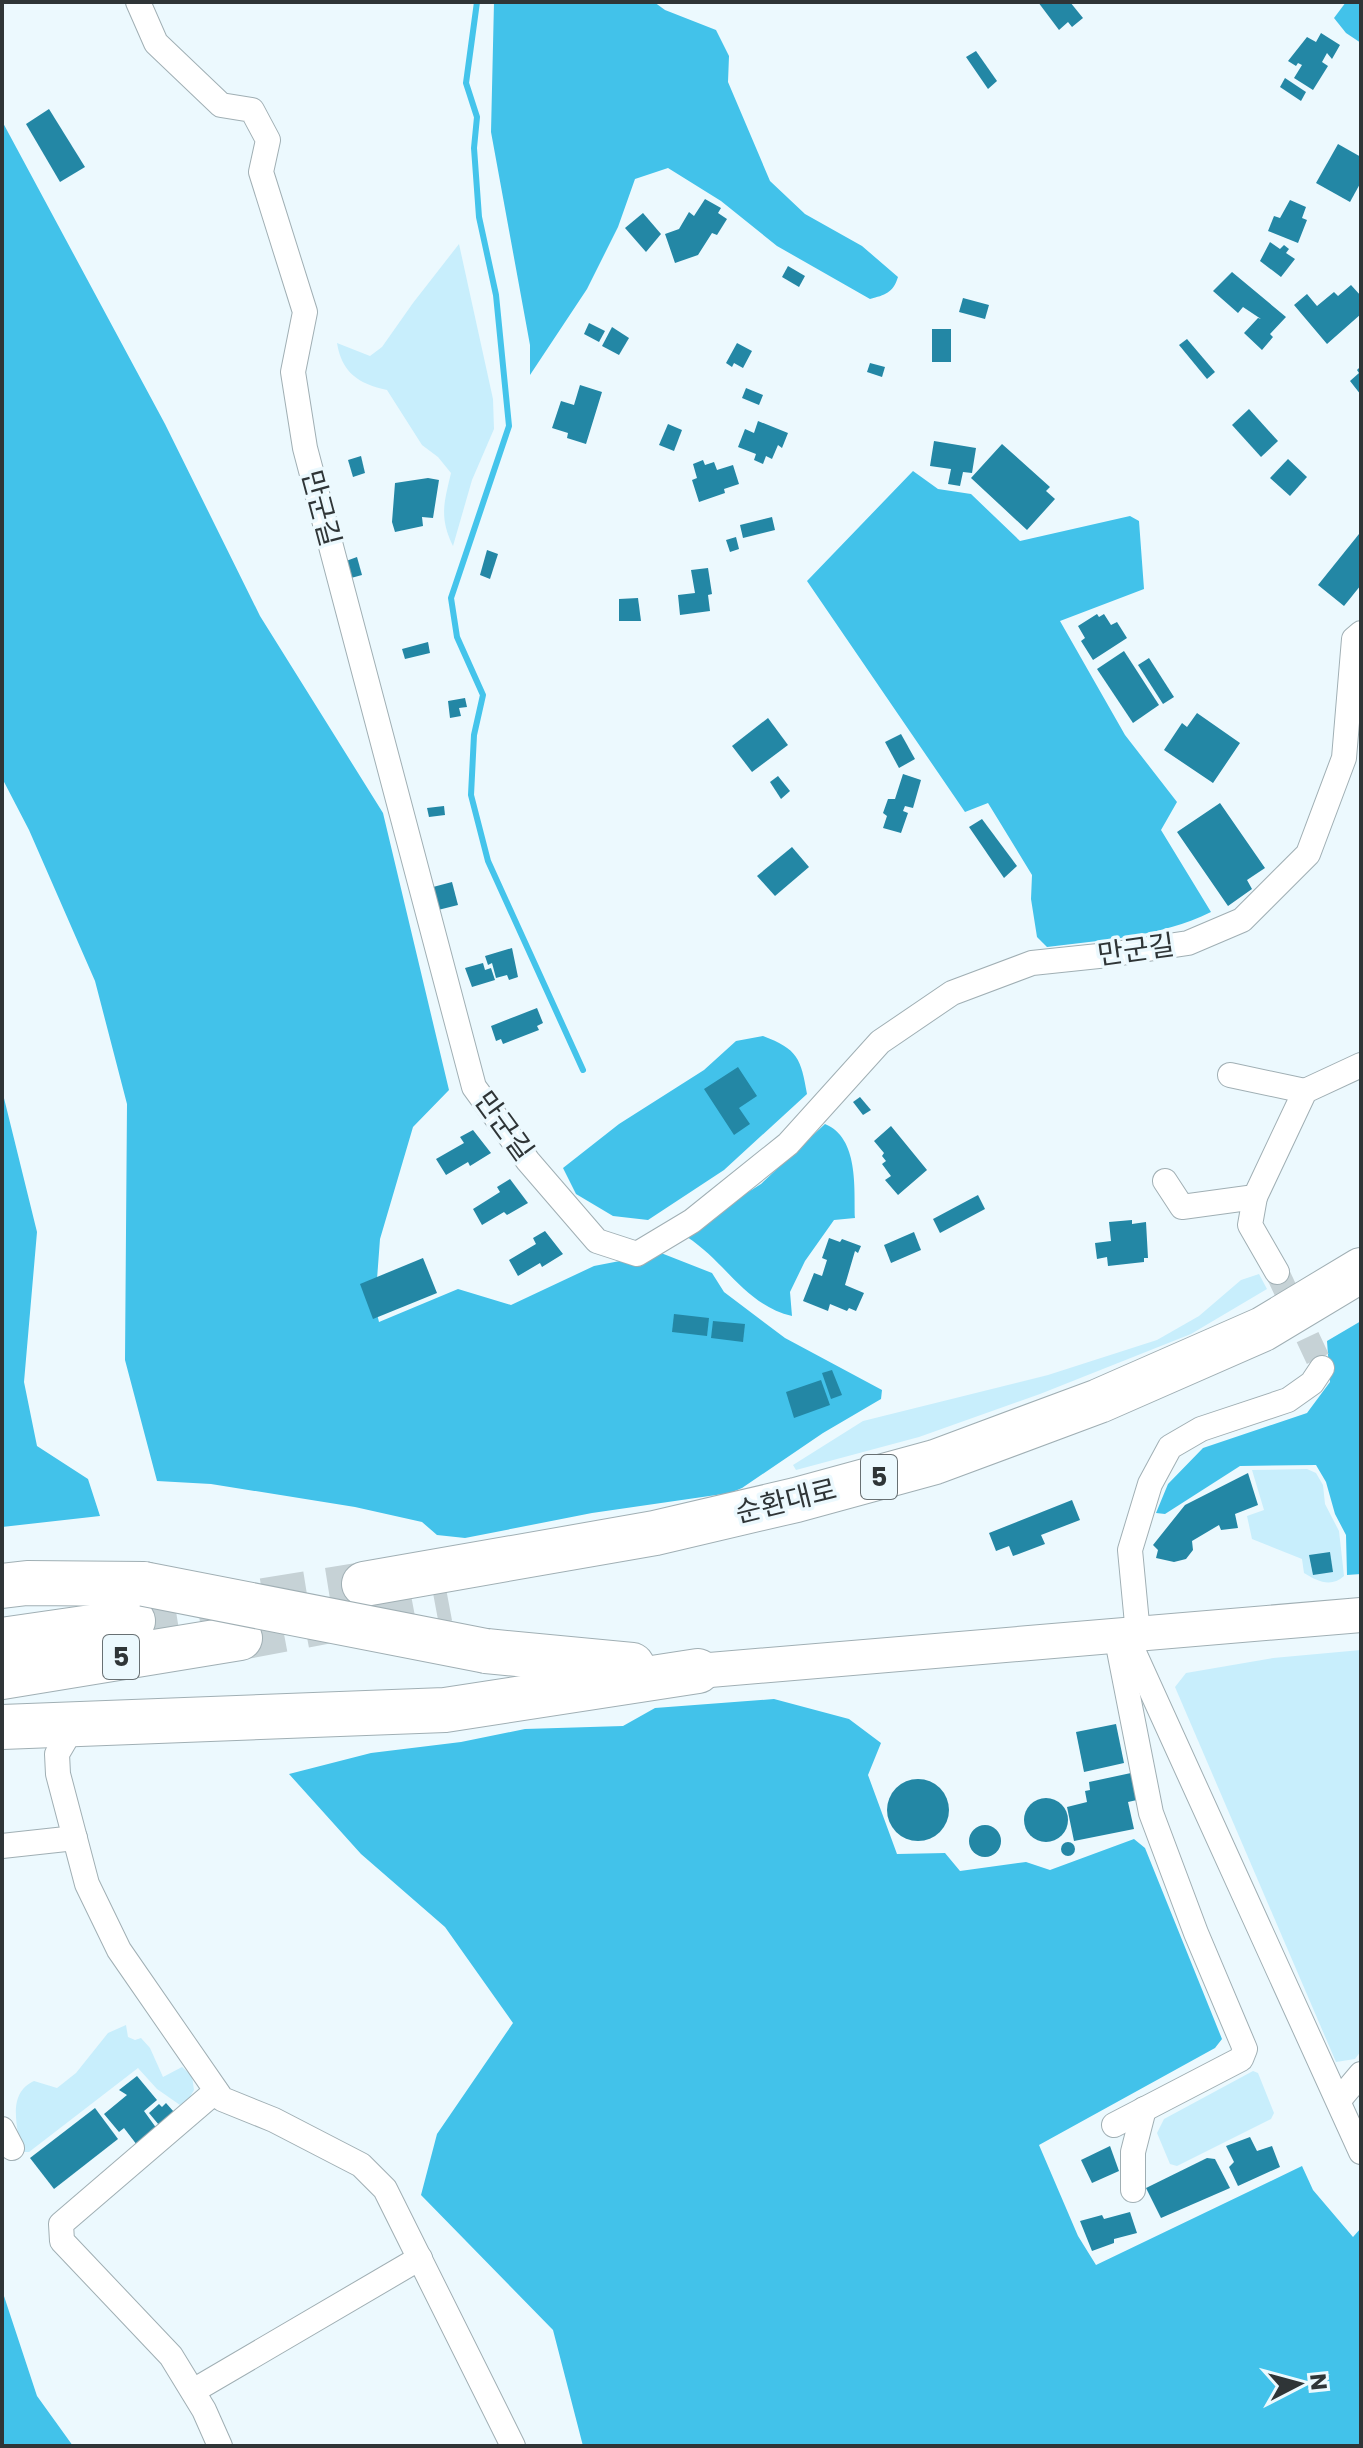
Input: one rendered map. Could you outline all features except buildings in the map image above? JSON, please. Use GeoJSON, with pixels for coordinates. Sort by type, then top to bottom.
{"type":"FeatureCollection","features":[{"type":"Feature","properties":{"kind":"highway","name":"순환대로"},"geometry":{"type":"LineString","coordinates":[[364,1584],[655,1533],[796,1500],[935,1462],[1099,1401],[1263,1329],[1361,1270]]}},
{"type":"Feature","properties":{"kind":"highway","name":"순환대로"},"geometry":{"type":"LineString","coordinates":[[448,1599],[651,1562],[803,1529],[951,1488],[1119,1425],[1285,1348],[1361,1304]]}},
{"type":"Feature","properties":{"kind":"highway"},"geometry":{"type":"LineString","coordinates":[[2,1586],[27,1583],[139,1603],[486,1651],[698,1671]]}},
{"type":"Feature","properties":{"kind":"highway","name":"5"},"geometry":{"type":"LineString","coordinates":[[2,1640],[139,1603]]}},
{"type":"Feature","properties":{"kind":"highway","name":"5"},"geometry":{"type":"LineString","coordinates":[[2,1677],[240,1638]]}},
{"type":"Feature","properties":{"kind":"highway"},"geometry":{"type":"LineString","coordinates":[[2,1727],[445,1710],[698,1671]]}},
{"type":"Feature","properties":{"kind":"street","name":"만군길"},"geometry":{"type":"LineString","coordinates":[[138,2],[156,43],[221,105],[252,110],[268,140],[261,172],[305,312],[293,372],[305,448],[474,1087],[528,1161],[597,1241],[637,1254],[692,1221],[788,1144],[880,1042],[952,993],[1032,963],[1188,943],[1242,920],[1308,854],[1344,758],[1354,639],[1361,633]]}},
{"type":"Feature","properties":{"kind":"street"},"geometry":{"type":"LineString","coordinates":[[1230,1075],[1305,1091],[1361,1065]]}},
{"type":"Feature","properties":{"kind":"street"},"geometry":{"type":"LineString","coordinates":[[1277,1272],[1250,1225],[1255,1197],[1305,1091]]}},
{"type":"Feature","properties":{"kind":"street"},"geometry":{"type":"LineString","coordinates":[[1165,1181],[1182,1207],[1255,1197]]}},
{"type":"Feature","properties":{"kind":"street"},"geometry":{"type":"LineString","coordinates":[[1114,2125],[1241,2059],[1245,2049],[1196,1933],[1151,1813],[1127,1634],[1130,1550],[1150,1484],[1170,1447],[1201,1429],[1288,1400],[1312,1383],[1322,1368]]}},
{"type":"Feature","properties":{"kind":"street"},"geometry":{"type":"LineString","coordinates":[[698,1671],[1361,1615]]}},
{"type":"Feature","properties":{"kind":"street"},"geometry":{"type":"LineString","coordinates":[[1127,1634],[1361,2152]]}},
{"type":"Feature","properties":{"kind":"street"},"geometry":{"type":"LineString","coordinates":[[74,1725],[57,1754],[58,1774],[87,1884],[119,1950],[222,2099],[274,2120],[361,2165],[385,2189],[513,2446]]}},
{"type":"Feature","properties":{"kind":"street"},"geometry":{"type":"LineString","coordinates":[[2,1846],[75,1838]]}},
{"type":"Feature","properties":{"kind":"street"},"geometry":{"type":"LineString","coordinates":[[1339,2100],[1361,2074]]}},
{"type":"Feature","properties":{"kind":"street"},"geometry":{"type":"LineString","coordinates":[[216,2091],[61,2224],[62,2241],[171,2356],[193,2391],[220,2446]]}},
{"type":"Feature","properties":{"kind":"street"},"geometry":{"type":"LineString","coordinates":[[1133,2190],[1133,2152],[1144,2109]]}},
{"type":"Feature","properties":{"kind":"street"},"geometry":{"type":"LineString","coordinates":[[193,2391],[420,2258]]}},
{"type":"Feature","properties":{"kind":"shaded area"},"geometry":{"type":"Polygon","coordinates":[[[494,2],[654,2],[665,10],[716,30],[729,56],[728,82],[770,181],[805,214],[862,246],[898,277],[894,287],[870,299],[777,246],[721,201],[668,168],[635,179],[618,227],[587,289],[530,375],[530,345],[491,132],[494,2]]]}},
{"type":"Feature","properties":{"kind":"shaded area"},"geometry":{"type":"Polygon","coordinates":[[[1346,2],[1361,2],[1361,43],[1346,33],[1334,18],[1346,2]]]}},
{"type":"Feature","properties":{"kind":"shaded area"},"geometry":{"type":"Polygon","coordinates":[[[2,121],[165,424],[260,616],[383,813],[449,1090],[413,1127],[380,1239],[375,1306],[379,1322],[458,1289],[511,1305],[594,1266],[661,1253],[712,1273],[724,1292],[785,1338],[882,1390],[881,1399],[823,1433],[742,1488],[730,1493],[592,1513],[465,1538],[437,1535],[422,1522],[355,1507],[211,1484],[157,1481],[125,1360],[127,1104],[95,981],[29,830],[2,778],[2,121]]]}},
{"type":"Feature","properties":{"kind":"shaded area"},"geometry":{"type":"Polygon","coordinates":[[[459,244],[493,399],[494,429],[472,480],[453,546],[444,510],[451,473],[438,457],[422,445],[387,390],[353,376],[343,362],[337,343],[370,356],[382,347],[459,244]]]}},
{"type":"Feature","properties":{"kind":"shaded area"},"geometry":{"type":"Polygon","coordinates":[[[913,471],[938,489],[971,494],[1020,541],[1130,516],[1139,521],[1144,589],[1060,621],[1125,735],[1177,802],[1161,830],[1211,912],[1172,927],[1110,939],[1047,947],[1037,937],[1031,899],[1032,875],[988,803],[965,812],[807,581],[913,471]]]}},
{"type":"Feature","properties":{"kind":"shaded area"},"geometry":{"type":"Polygon","coordinates":[[[763,1036],[784,1046],[796,1057],[803,1072],[807,1094],[724,1170],[648,1220],[613,1216],[576,1194],[563,1168],[619,1124],[704,1070],[736,1041],[763,1036]]]}},
{"type":"Feature","properties":{"kind":"shaded area"},"geometry":{"type":"Polygon","coordinates":[[[2,1090],[37,1232],[24,1382],[37,1446],[88,1479],[100,1516],[2,1527],[2,1090]]]}},
{"type":"Feature","properties":{"kind":"shaded area"},"geometry":{"type":"Polygon","coordinates":[[[825,1124],[844,1140],[849,1152],[854,1179],[855,1218],[834,1220],[805,1261],[790,1292],[792,1316],[761,1303],[687,1237],[704,1220],[761,1184],[825,1124]]]}},
{"type":"Feature","properties":{"kind":"shaded area"},"geometry":{"type":"Polygon","coordinates":[[[1259,1274],[1267,1289],[1191,1334],[1040,1394],[919,1437],[796,1470],[793,1465],[863,1421],[1048,1375],[1157,1340],[1199,1316],[1241,1280],[1259,1274]]]}},
{"type":"Feature","properties":{"kind":"shaded area"},"geometry":{"type":"Polygon","coordinates":[[[1361,1321],[1361,1574],[1347,1575],[1346,1535],[1335,1514],[1326,1482],[1316,1465],[1240,1466],[1165,1514],[1156,1513],[1168,1484],[1203,1448],[1307,1413],[1330,1382],[1327,1341],[1361,1321]]]}},
{"type":"Feature","properties":{"kind":"shaded area"},"geometry":{"type":"Polygon","coordinates":[[[1307,1469],[1316,1473],[1323,1485],[1325,1504],[1339,1531],[1344,1576],[1334,1582],[1314,1579],[1304,1573],[1302,1559],[1252,1539],[1247,1516],[1264,1510],[1252,1470],[1307,1469]]]}},
{"type":"Feature","properties":{"kind":"shaded area"},"geometry":{"type":"Polygon","coordinates":[[[1361,1650],[1361,2051],[1355,2059],[1336,2062],[1175,1687],[1186,1673],[1273,1658],[1361,1650]]]}},
{"type":"Feature","properties":{"kind":"shaded area"},"geometry":{"type":"Polygon","coordinates":[[[774,1699],[849,1719],[881,1743],[868,1775],[897,1854],[945,1853],[960,1871],[1026,1862],[1050,1870],[1134,1839],[1145,1848],[1222,2039],[1215,2048],[1039,2145],[1078,2236],[1096,2265],[1302,2166],[1313,2190],[1353,2237],[1361,2228],[1361,2446],[583,2446],[553,2330],[421,2195],[437,2134],[513,2023],[445,1927],[361,1854],[289,1774],[371,1753],[461,1742],[525,1729],[623,1726],[655,1708],[774,1699]]]}},
{"type":"Feature","properties":{"kind":"shaded area"},"geometry":{"type":"Polygon","coordinates":[[[126,2025],[128,2037],[135,2040],[141,2038],[150,2048],[163,2077],[182,2067],[192,2076],[194,2090],[188,2100],[180,2105],[157,2089],[138,2068],[29,2152],[21,2152],[16,2112],[25,2087],[34,2081],[57,2088],[76,2073],[108,2033],[126,2025]]]}},
{"type":"Feature","properties":{"kind":"shaded area"},"geometry":{"type":"Polygon","coordinates":[[[1253,2071],[1258,2073],[1274,2113],[1271,2119],[1177,2166],[1170,2164],[1157,2133],[1164,2119],[1253,2071]]]}},
{"type":"Feature","properties":{"kind":"shaded area"},"geometry":{"type":"Polygon","coordinates":[[[2,2290],[37,2396],[73,2446],[2,2446],[2,2290]]]}},
{"type":"Feature","properties":{"kind":"waterway"},"geometry":{"type":"LineString","coordinates":[[477,2],[466,83],[477,117],[474,148],[479,217],[496,295],[509,426],[451,598],[457,637],[483,695],[474,735],[471,795],[488,861],[583,1070]]}},
{"type":"Feature","properties":{"kind":"tunnel"},"geometry":{"type":"LineString","coordinates":[[1277,1272],[1322,1368]]}},
{"type":"Feature","properties":{"kind":"tunnel"},"geometry":{"type":"LineString","coordinates":[[133,1621],[364,1584]]}},
{"type":"Feature","properties":{"kind":"tunnel"},"geometry":{"type":"LineString","coordinates":[[240,1638],[448,1599]]}}]}
